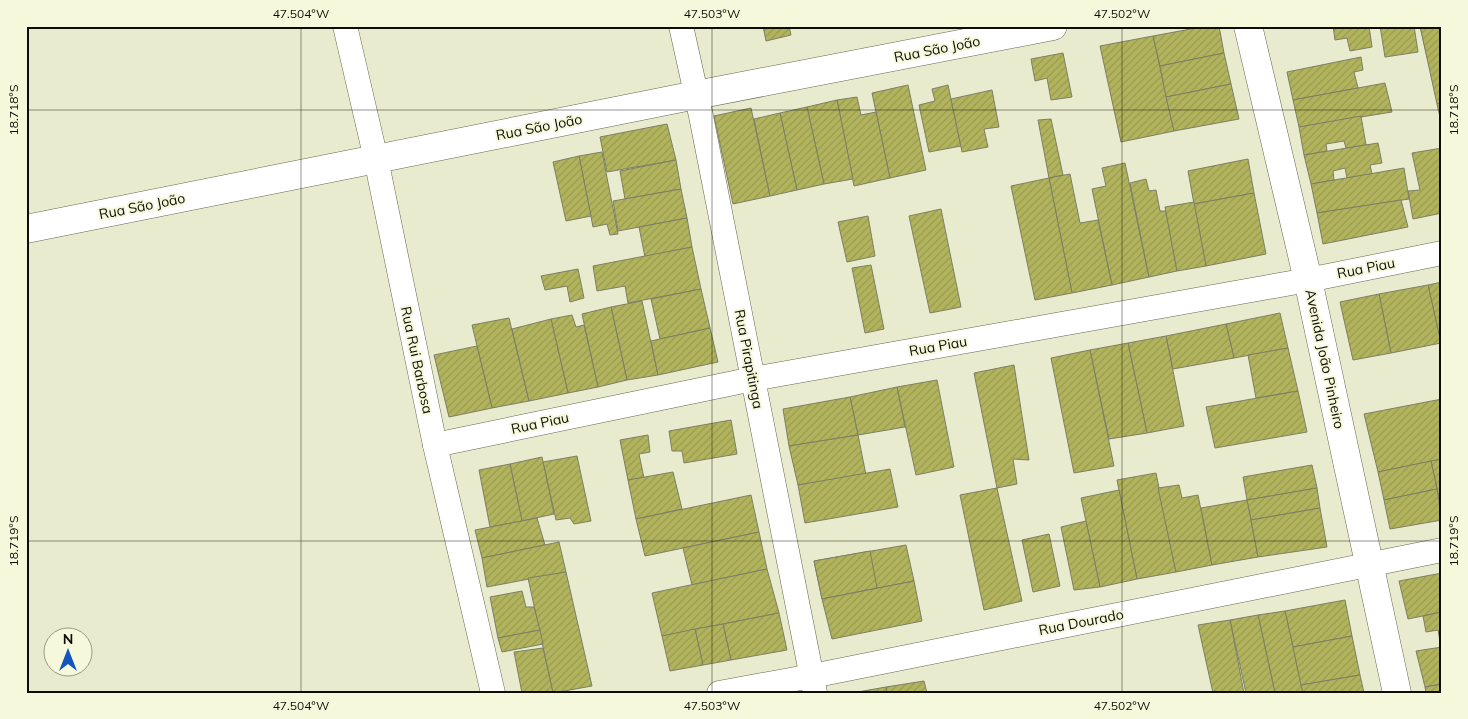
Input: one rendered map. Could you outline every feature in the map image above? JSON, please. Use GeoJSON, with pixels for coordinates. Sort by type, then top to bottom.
{"type":"FeatureCollection","features":[{"type":"Feature","properties":{"kind":"street","name":"Rua Rui Barbosa"},"geometry":{"type":"LineString","coordinates":[[345,26],[376,159],[435,445],[493,693]]}},
{"type":"Feature","properties":{"kind":"street","name":"Rua Pirapitinga"},"geometry":{"type":"LineString","coordinates":[[681,26],[814,684]]}},
{"type":"Feature","properties":{"kind":"street","name":"Rua São João"},"geometry":{"type":"LineString","coordinates":[[26,229],[696,95],[1053,26]]}},
{"type":"Feature","properties":{"kind":"street","name":"Avenida João Pinheiro"},"geometry":{"type":"LineString","coordinates":[[1248,26],[1308,280],[1397,693]]}},
{"type":"Feature","properties":{"kind":"street","name":"Rua Piau"},"geometry":{"type":"LineString","coordinates":[[435,445],[753,379],[1308,280],[1442,253]]}},
{"type":"Feature","properties":{"kind":"street","name":"Rua Dourado"},"geometry":{"type":"LineString","coordinates":[[719,693],[814,684],[1369,564],[1442,550]]}},
{"type":"Feature","properties":{"kind":"building"},"geometry":{"type":"Polygon","coordinates":[[[763,26],[789,26],[791,35],[766,41],[763,26]]]}},
{"type":"Feature","properties":{"kind":"building"},"geometry":{"type":"Polygon","coordinates":[[[1207,26],[1219,26],[1224,53],[1160,66],[1153,36],[1207,26]]]}},
{"type":"Feature","properties":{"kind":"building"},"geometry":{"type":"Polygon","coordinates":[[[1333,26],[1369,26],[1372,47],[1350,51],[1347,38],[1335,40],[1333,26]]]}},
{"type":"Feature","properties":{"kind":"building"},"geometry":{"type":"Polygon","coordinates":[[[1380,26],[1414,26],[1418,52],[1385,57],[1380,26]]]}},
{"type":"Feature","properties":{"kind":"building"},"geometry":{"type":"Polygon","coordinates":[[[1420,26],[1442,26],[1442,54],[1427,57],[1420,26]]]}},
{"type":"Feature","properties":{"kind":"building"},"geometry":{"type":"Polygon","coordinates":[[[1420,26],[1442,26],[1442,103],[1437,104],[1420,26]]]}},
{"type":"Feature","properties":{"kind":"building"},"geometry":{"type":"Polygon","coordinates":[[[1153,36],[1174,131],[1121,142],[1100,46],[1153,36]]]}},
{"type":"Feature","properties":{"kind":"building"},"geometry":{"type":"Polygon","coordinates":[[[1063,53],[1072,97],[1051,100],[1047,78],[1035,81],[1031,59],[1063,53]]]}},
{"type":"Feature","properties":{"kind":"building"},"geometry":{"type":"Polygon","coordinates":[[[1224,53],[1231,84],[1166,97],[1160,66],[1224,53]]]}},
{"type":"Feature","properties":{"kind":"building"},"geometry":{"type":"Polygon","coordinates":[[[1361,57],[1363,70],[1354,72],[1358,88],[1293,100],[1287,72],[1361,57]]]}},
{"type":"Feature","properties":{"kind":"building"},"geometry":{"type":"Polygon","coordinates":[[[1385,83],[1392,112],[1299,127],[1293,100],[1385,83]]]}},
{"type":"Feature","properties":{"kind":"building"},"geometry":{"type":"Polygon","coordinates":[[[1231,84],[1239,119],[1174,131],[1166,97],[1231,84]]]}},
{"type":"Feature","properties":{"kind":"building"},"geometry":{"type":"Polygon","coordinates":[[[908,85],[926,170],[890,178],[872,93],[908,85]]]}},
{"type":"Feature","properties":{"kind":"building"},"geometry":{"type":"Polygon","coordinates":[[[948,85],[961,146],[929,152],[919,105],[935,101],[932,89],[948,85]]]}},
{"type":"Feature","properties":{"kind":"building"},"geometry":{"type":"Polygon","coordinates":[[[992,90],[999,127],[984,129],[988,147],[962,152],[951,99],[992,90]]]}},
{"type":"Feature","properties":{"kind":"building"},"geometry":{"type":"Polygon","coordinates":[[[857,97],[861,115],[876,112],[890,178],[854,186],[837,100],[857,97]]]}},
{"type":"Feature","properties":{"kind":"building"},"geometry":{"type":"Polygon","coordinates":[[[837,100],[853,179],[824,184],[807,107],[837,100]]]}},
{"type":"Feature","properties":{"kind":"building"},"geometry":{"type":"Polygon","coordinates":[[[1442,103],[1442,126],[1437,104],[1442,103]]]}},
{"type":"Feature","properties":{"kind":"building"},"geometry":{"type":"Polygon","coordinates":[[[807,107],[824,184],[797,190],[780,113],[807,107]]]}},
{"type":"Feature","properties":{"kind":"building"},"geometry":{"type":"Polygon","coordinates":[[[751,108],[770,196],[733,204],[714,116],[751,108]]]}},
{"type":"Feature","properties":{"kind":"building"},"geometry":{"type":"Polygon","coordinates":[[[780,113],[797,190],[770,196],[754,119],[780,113]]]}},
{"type":"Feature","properties":{"kind":"building"},"geometry":{"type":"Polygon","coordinates":[[[1361,116],[1366,145],[1346,148],[1344,141],[1326,144],[1327,151],[1304,155],[1299,127],[1361,116]]]}},
{"type":"Feature","properties":{"kind":"building"},"geometry":{"type":"Polygon","coordinates":[[[1051,119],[1063,175],[1049,178],[1038,120],[1051,119]]]}},
{"type":"Feature","properties":{"kind":"building"},"geometry":{"type":"Polygon","coordinates":[[[667,124],[676,160],[607,172],[600,137],[667,124]]]}},
{"type":"Feature","properties":{"kind":"building"},"geometry":{"type":"Polygon","coordinates":[[[1378,143],[1382,163],[1370,165],[1372,174],[1347,178],[1345,168],[1333,171],[1334,180],[1311,184],[1304,155],[1378,143]]]}},
{"type":"Feature","properties":{"kind":"building"},"geometry":{"type":"Polygon","coordinates":[[[1442,148],[1442,213],[1413,219],[1408,191],[1420,190],[1412,153],[1442,148]]]}},
{"type":"Feature","properties":{"kind":"building"},"geometry":{"type":"Polygon","coordinates":[[[602,152],[618,234],[610,235],[607,224],[593,227],[579,156],[602,152]]]}},
{"type":"Feature","properties":{"kind":"building"},"geometry":{"type":"Polygon","coordinates":[[[579,156],[591,216],[566,221],[553,162],[579,156]]]}},
{"type":"Feature","properties":{"kind":"building"},"geometry":{"type":"Polygon","coordinates":[[[1248,159],[1254,193],[1194,204],[1188,171],[1248,159]]]}},
{"type":"Feature","properties":{"kind":"building"},"geometry":{"type":"Polygon","coordinates":[[[676,160],[681,189],[625,199],[620,171],[676,160]]]}},
{"type":"Feature","properties":{"kind":"building"},"geometry":{"type":"Polygon","coordinates":[[[1125,163],[1149,277],[1112,285],[1092,189],[1106,186],[1102,168],[1125,163]]]}},
{"type":"Feature","properties":{"kind":"building"},"geometry":{"type":"Polygon","coordinates":[[[1404,168],[1409,199],[1317,213],[1311,184],[1404,168]]]}},
{"type":"Feature","properties":{"kind":"building"},"geometry":{"type":"Polygon","coordinates":[[[1070,174],[1080,223],[1098,220],[1112,285],[1072,293],[1049,178],[1070,174]]]}},
{"type":"Feature","properties":{"kind":"building"},"geometry":{"type":"Polygon","coordinates":[[[1049,178],[1072,293],[1035,300],[1011,186],[1049,178]]]}},
{"type":"Feature","properties":{"kind":"building"},"geometry":{"type":"Polygon","coordinates":[[[1146,179],[1149,191],[1156,190],[1160,211],[1166,211],[1177,271],[1149,277],[1130,183],[1146,179]]]}},
{"type":"Feature","properties":{"kind":"building"},"geometry":{"type":"Polygon","coordinates":[[[681,189],[687,218],[618,231],[613,201],[681,189]]]}},
{"type":"Feature","properties":{"kind":"building"},"geometry":{"type":"Polygon","coordinates":[[[1254,193],[1266,254],[1206,266],[1194,204],[1254,193]]]}},
{"type":"Feature","properties":{"kind":"building"},"geometry":{"type":"Polygon","coordinates":[[[1401,200],[1408,227],[1323,244],[1317,213],[1401,200]]]}},
{"type":"Feature","properties":{"kind":"building"},"geometry":{"type":"Polygon","coordinates":[[[1194,202],[1206,266],[1177,271],[1165,207],[1194,202]]]}},
{"type":"Feature","properties":{"kind":"building"},"geometry":{"type":"Polygon","coordinates":[[[941,209],[961,307],[930,313],[909,216],[941,209]]]}},
{"type":"Feature","properties":{"kind":"building"},"geometry":{"type":"Polygon","coordinates":[[[868,216],[875,256],[847,262],[838,222],[868,216]]]}},
{"type":"Feature","properties":{"kind":"building"},"geometry":{"type":"Polygon","coordinates":[[[687,218],[692,247],[645,257],[639,227],[687,218]]]}},
{"type":"Feature","properties":{"kind":"building"},"geometry":{"type":"Polygon","coordinates":[[[692,247],[701,289],[628,303],[625,286],[597,291],[593,266],[692,247]]]}},
{"type":"Feature","properties":{"kind":"building"},"geometry":{"type":"Polygon","coordinates":[[[871,265],[884,329],[865,333],[852,268],[871,265]]]}},
{"type":"Feature","properties":{"kind":"building"},"geometry":{"type":"Polygon","coordinates":[[[578,269],[584,298],[570,302],[567,286],[545,290],[541,276],[578,269]]]}},
{"type":"Feature","properties":{"kind":"building"},"geometry":{"type":"Polygon","coordinates":[[[1442,282],[1442,348],[1428,285],[1442,282]]]}},
{"type":"Feature","properties":{"kind":"building"},"geometry":{"type":"Polygon","coordinates":[[[1428,285],[1441,343],[1391,353],[1379,294],[1428,285]]]}},
{"type":"Feature","properties":{"kind":"building"},"geometry":{"type":"Polygon","coordinates":[[[701,289],[710,328],[660,339],[651,299],[701,289]]]}},
{"type":"Feature","properties":{"kind":"building"},"geometry":{"type":"Polygon","coordinates":[[[1379,294],[1391,353],[1353,360],[1340,302],[1379,294]]]}},
{"type":"Feature","properties":{"kind":"building"},"geometry":{"type":"Polygon","coordinates":[[[642,301],[658,375],[627,380],[611,307],[642,301]]]}},
{"type":"Feature","properties":{"kind":"building"},"geometry":{"type":"Polygon","coordinates":[[[611,307],[627,380],[598,387],[582,314],[611,307]]]}},
{"type":"Feature","properties":{"kind":"building"},"geometry":{"type":"Polygon","coordinates":[[[1280,313],[1288,348],[1234,358],[1226,324],[1280,313]]]}},
{"type":"Feature","properties":{"kind":"building"},"geometry":{"type":"Polygon","coordinates":[[[572,315],[576,327],[584,325],[598,387],[568,393],[551,319],[572,315]]]}},
{"type":"Feature","properties":{"kind":"building"},"geometry":{"type":"Polygon","coordinates":[[[509,318],[529,401],[492,408],[472,325],[509,318]]]}},
{"type":"Feature","properties":{"kind":"building"},"geometry":{"type":"Polygon","coordinates":[[[551,319],[568,393],[529,401],[512,329],[551,319]]]}},
{"type":"Feature","properties":{"kind":"building"},"geometry":{"type":"Polygon","coordinates":[[[1226,324],[1234,358],[1173,369],[1166,336],[1226,324]]]}},
{"type":"Feature","properties":{"kind":"building"},"geometry":{"type":"Polygon","coordinates":[[[710,328],[718,362],[658,375],[651,341],[710,328]]]}},
{"type":"Feature","properties":{"kind":"building"},"geometry":{"type":"Polygon","coordinates":[[[1166,336],[1184,426],[1147,433],[1128,343],[1166,336]]]}},
{"type":"Feature","properties":{"kind":"building"},"geometry":{"type":"Polygon","coordinates":[[[1128,343],[1147,433],[1109,439],[1090,350],[1128,343]]]}},
{"type":"Feature","properties":{"kind":"building"},"geometry":{"type":"Polygon","coordinates":[[[477,346],[492,408],[449,417],[434,355],[477,346]]]}},
{"type":"Feature","properties":{"kind":"building"},"geometry":{"type":"Polygon","coordinates":[[[1288,348],[1298,391],[1256,398],[1248,355],[1288,348]]]}},
{"type":"Feature","properties":{"kind":"building"},"geometry":{"type":"Polygon","coordinates":[[[1090,350],[1114,466],[1074,473],[1051,358],[1090,350]]]}},
{"type":"Feature","properties":{"kind":"building"},"geometry":{"type":"Polygon","coordinates":[[[1014,365],[1029,460],[1013,459],[1017,484],[997,488],[974,373],[1014,365]]]}},
{"type":"Feature","properties":{"kind":"building"},"geometry":{"type":"Polygon","coordinates":[[[937,380],[954,467],[916,475],[897,387],[937,380]]]}},
{"type":"Feature","properties":{"kind":"building"},"geometry":{"type":"Polygon","coordinates":[[[897,387],[905,427],[858,435],[850,397],[897,387]]]}},
{"type":"Feature","properties":{"kind":"building"},"geometry":{"type":"Polygon","coordinates":[[[1298,391],[1307,432],[1215,448],[1206,407],[1298,391]]]}},
{"type":"Feature","properties":{"kind":"building"},"geometry":{"type":"Polygon","coordinates":[[[850,397],[858,435],[789,446],[783,409],[850,397]]]}},
{"type":"Feature","properties":{"kind":"building"},"geometry":{"type":"Polygon","coordinates":[[[1442,399],[1442,459],[1378,472],[1364,414],[1442,399]]]}},
{"type":"Feature","properties":{"kind":"building"},"geometry":{"type":"Polygon","coordinates":[[[731,420],[737,454],[684,463],[682,451],[672,451],[669,431],[731,420]]]}},
{"type":"Feature","properties":{"kind":"building"},"geometry":{"type":"Polygon","coordinates":[[[648,435],[650,452],[639,454],[644,478],[628,480],[620,440],[648,435]]]}},
{"type":"Feature","properties":{"kind":"building"},"geometry":{"type":"Polygon","coordinates":[[[858,435],[866,475],[798,485],[789,446],[858,435]]]}},
{"type":"Feature","properties":{"kind":"building"},"geometry":{"type":"Polygon","coordinates":[[[577,456],[591,521],[574,524],[570,518],[556,520],[543,462],[577,456]]]}},
{"type":"Feature","properties":{"kind":"building"},"geometry":{"type":"Polygon","coordinates":[[[542,457],[554,514],[522,521],[510,464],[542,457]]]}},
{"type":"Feature","properties":{"kind":"building"},"geometry":{"type":"Polygon","coordinates":[[[1442,459],[1442,511],[1431,461],[1442,459]]]}},
{"type":"Feature","properties":{"kind":"building"},"geometry":{"type":"Polygon","coordinates":[[[1431,461],[1437,489],[1384,500],[1378,472],[1431,461]]]}},
{"type":"Feature","properties":{"kind":"building"},"geometry":{"type":"Polygon","coordinates":[[[510,464],[522,521],[490,527],[479,470],[510,464]]]}},
{"type":"Feature","properties":{"kind":"building"},"geometry":{"type":"Polygon","coordinates":[[[1312,465],[1317,488],[1247,500],[1243,477],[1312,465]]]}},
{"type":"Feature","properties":{"kind":"building"},"geometry":{"type":"Polygon","coordinates":[[[890,469],[898,507],[805,523],[798,485],[890,469]]]}},
{"type":"Feature","properties":{"kind":"building"},"geometry":{"type":"Polygon","coordinates":[[[673,472],[682,509],[636,519],[628,480],[673,472]]]}},
{"type":"Feature","properties":{"kind":"building"},"geometry":{"type":"Polygon","coordinates":[[[1156,473],[1176,572],[1137,579],[1117,480],[1156,473]]]}},
{"type":"Feature","properties":{"kind":"building"},"geometry":{"type":"Polygon","coordinates":[[[1179,485],[1182,498],[1198,495],[1212,565],[1176,572],[1158,488],[1179,485]]]}},
{"type":"Feature","properties":{"kind":"building"},"geometry":{"type":"Polygon","coordinates":[[[997,488],[1022,601],[984,610],[960,495],[997,488]]]}},
{"type":"Feature","properties":{"kind":"building"},"geometry":{"type":"Polygon","coordinates":[[[1317,488],[1320,508],[1251,520],[1247,500],[1317,488]]]}},
{"type":"Feature","properties":{"kind":"building"},"geometry":{"type":"Polygon","coordinates":[[[1437,489],[1442,520],[1390,529],[1384,500],[1437,489]]]}},
{"type":"Feature","properties":{"kind":"building"},"geometry":{"type":"Polygon","coordinates":[[[1119,490],[1137,579],[1100,587],[1081,498],[1119,490]]]}},
{"type":"Feature","properties":{"kind":"building"},"geometry":{"type":"Polygon","coordinates":[[[751,495],[759,532],[645,556],[636,519],[751,495]]]}},
{"type":"Feature","properties":{"kind":"building"},"geometry":{"type":"Polygon","coordinates":[[[1247,500],[1258,557],[1212,565],[1201,508],[1247,500]]]}},
{"type":"Feature","properties":{"kind":"building"},"geometry":{"type":"Polygon","coordinates":[[[1320,508],[1327,547],[1258,557],[1251,520],[1320,508]]]}},
{"type":"Feature","properties":{"kind":"building"},"geometry":{"type":"Polygon","coordinates":[[[537,518],[545,545],[482,558],[475,530],[537,518]]]}},
{"type":"Feature","properties":{"kind":"building"},"geometry":{"type":"Polygon","coordinates":[[[1086,521],[1100,587],[1074,590],[1061,527],[1086,521]]]}},
{"type":"Feature","properties":{"kind":"building"},"geometry":{"type":"Polygon","coordinates":[[[759,532],[767,569],[692,585],[683,548],[759,532]]]}},
{"type":"Feature","properties":{"kind":"building"},"geometry":{"type":"Polygon","coordinates":[[[1049,534],[1060,586],[1033,592],[1022,540],[1049,534]]]}},
{"type":"Feature","properties":{"kind":"building"},"geometry":{"type":"Polygon","coordinates":[[[559,542],[566,572],[487,587],[482,558],[559,542]]]}},
{"type":"Feature","properties":{"kind":"building"},"geometry":{"type":"Polygon","coordinates":[[[906,545],[914,581],[822,599],[814,561],[906,545]]]}},
{"type":"Feature","properties":{"kind":"building"},"geometry":{"type":"Polygon","coordinates":[[[870,551],[877,588],[822,599],[814,561],[870,551]]]}},
{"type":"Feature","properties":{"kind":"building"},"geometry":{"type":"Polygon","coordinates":[[[767,569],[779,613],[662,636],[652,593],[767,569]]]}},
{"type":"Feature","properties":{"kind":"building"},"geometry":{"type":"Polygon","coordinates":[[[566,572],[592,686],[553,693],[528,578],[566,572]]]}},
{"type":"Feature","properties":{"kind":"building"},"geometry":{"type":"Polygon","coordinates":[[[1442,573],[1442,612],[1408,619],[1399,581],[1442,573]]]}},
{"type":"Feature","properties":{"kind":"building"},"geometry":{"type":"Polygon","coordinates":[[[914,581],[922,621],[832,639],[822,599],[914,581]]]}},
{"type":"Feature","properties":{"kind":"building"},"geometry":{"type":"Polygon","coordinates":[[[522,591],[526,607],[534,607],[540,630],[498,638],[490,597],[522,591]]]}},
{"type":"Feature","properties":{"kind":"building"},"geometry":{"type":"Polygon","coordinates":[[[1345,600],[1352,636],[1293,647],[1285,611],[1345,600]]]}},
{"type":"Feature","properties":{"kind":"building"},"geometry":{"type":"Polygon","coordinates":[[[1285,611],[1303,693],[1275,693],[1258,615],[1285,611]]]}},
{"type":"Feature","properties":{"kind":"building"},"geometry":{"type":"Polygon","coordinates":[[[1442,612],[1441,647],[1438,630],[1426,632],[1423,616],[1442,612]]]}},
{"type":"Feature","properties":{"kind":"building"},"geometry":{"type":"Polygon","coordinates":[[[779,613],[787,650],[731,660],[723,624],[779,613]]]}},
{"type":"Feature","properties":{"kind":"building"},"geometry":{"type":"Polygon","coordinates":[[[1258,615],[1275,693],[1246,693],[1230,620],[1258,615]]]}},
{"type":"Feature","properties":{"kind":"building"},"geometry":{"type":"Polygon","coordinates":[[[1230,620],[1244,693],[1213,693],[1198,625],[1230,620]]]}},
{"type":"Feature","properties":{"kind":"building"},"geometry":{"type":"Polygon","coordinates":[[[723,624],[731,660],[703,665],[695,629],[723,624]]]}},
{"type":"Feature","properties":{"kind":"building"},"geometry":{"type":"Polygon","coordinates":[[[695,629],[703,665],[670,671],[662,636],[695,629]]]}},
{"type":"Feature","properties":{"kind":"building"},"geometry":{"type":"Polygon","coordinates":[[[540,630],[543,644],[502,652],[498,638],[540,630]]]}},
{"type":"Feature","properties":{"kind":"building"},"geometry":{"type":"Polygon","coordinates":[[[1352,636],[1360,675],[1301,685],[1293,647],[1352,636]]]}},
{"type":"Feature","properties":{"kind":"building"},"geometry":{"type":"Polygon","coordinates":[[[1442,647],[1442,684],[1425,687],[1416,651],[1442,647]]]}},
{"type":"Feature","properties":{"kind":"building"},"geometry":{"type":"Polygon","coordinates":[[[543,648],[553,693],[522,693],[514,652],[543,648]]]}},
{"type":"Feature","properties":{"kind":"building"},"geometry":{"type":"Polygon","coordinates":[[[1360,675],[1364,693],[1303,693],[1301,685],[1360,675]]]}},
{"type":"Feature","properties":{"kind":"building"},"geometry":{"type":"Polygon","coordinates":[[[924,681],[927,693],[887,693],[886,687],[924,681]]]}},
{"type":"Feature","properties":{"kind":"building"},"geometry":{"type":"Polygon","coordinates":[[[1442,684],[1442,693],[1426,693],[1425,687],[1442,684]]]}},
{"type":"Feature","properties":{"kind":"building"},"geometry":{"type":"Polygon","coordinates":[[[886,687],[887,693],[852,693],[886,687]]]}}]}
